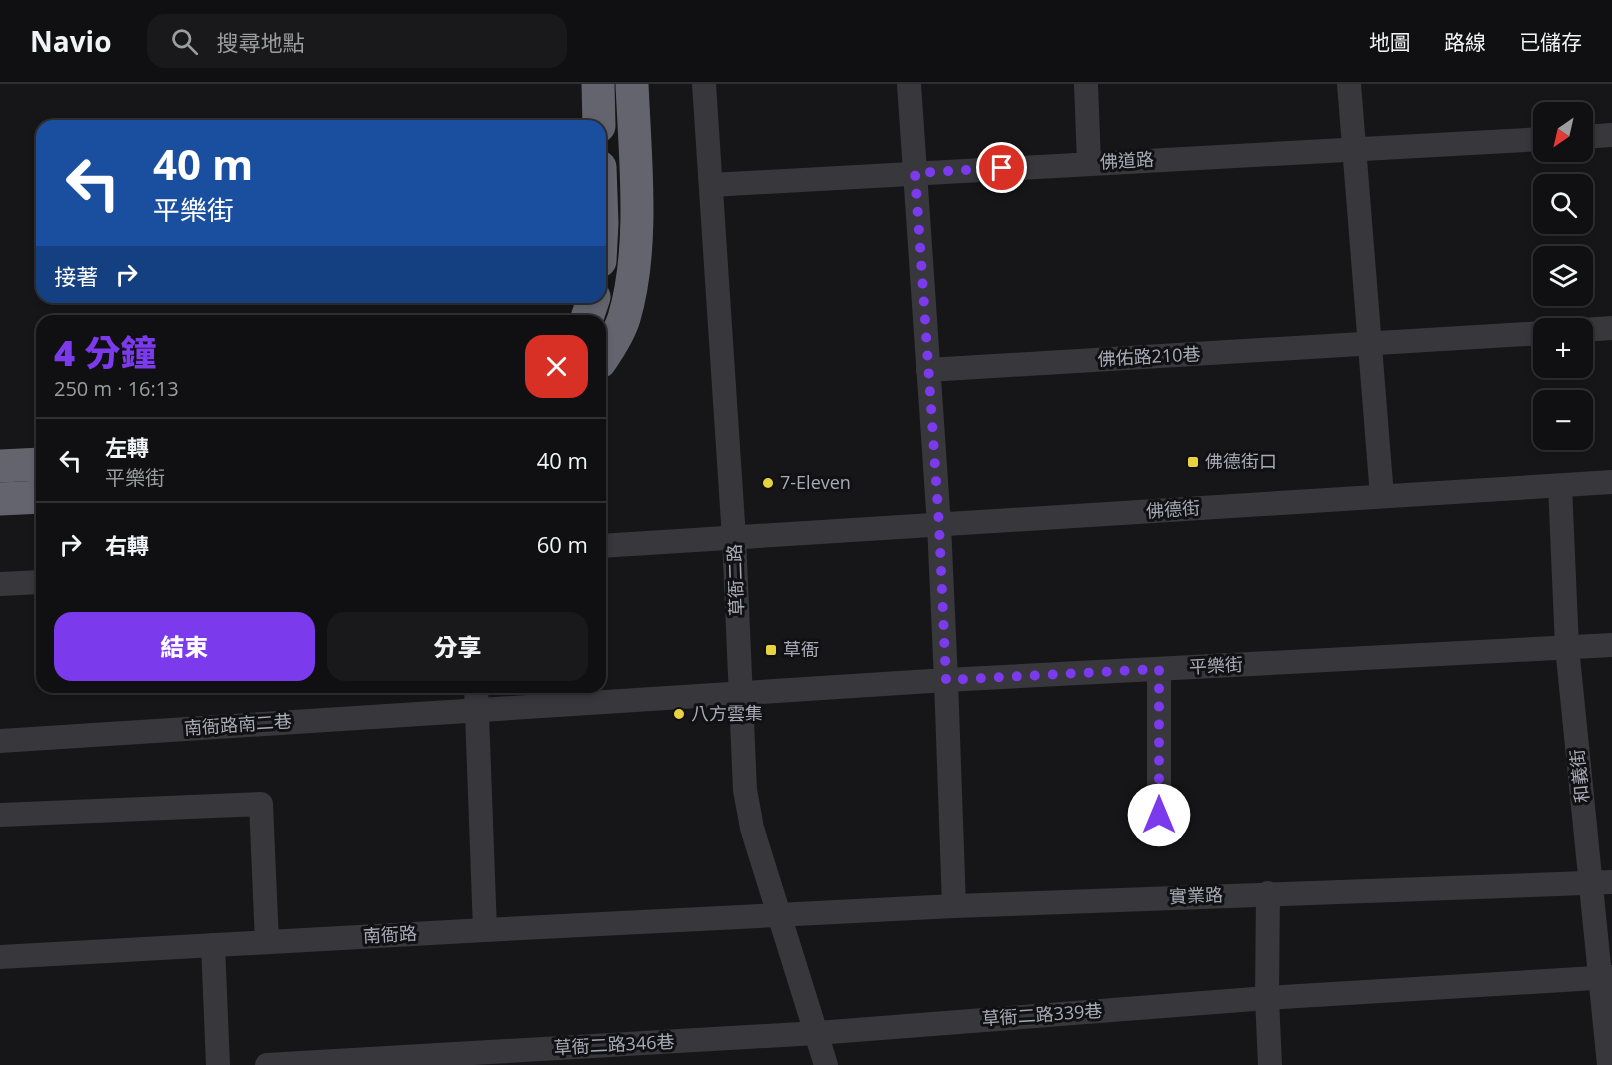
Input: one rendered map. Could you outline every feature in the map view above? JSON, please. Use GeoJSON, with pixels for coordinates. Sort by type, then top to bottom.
{"type":"FeatureCollection","features":[{"type":"Feature","properties":{"kind":"highway"},"geometry":{"type":"LineString","coordinates":[[598,84],[599,120]]}},
{"type":"Feature","properties":{"kind":"highway"},"geometry":{"type":"LineString","coordinates":[[606,352],[623,318],[632,283],[635,254],[636,201],[632,84]]}},
{"type":"Feature","properties":{"kind":"highway"},"geometry":{"type":"LineString","coordinates":[[0,466],[36,465]]}},
{"type":"Feature","properties":{"kind":"highway"},"geometry":{"type":"LineString","coordinates":[[0,500],[36,497]]}},
{"type":"Feature","properties":{"kind":"street","name":"草衙二路"},"geometry":{"type":"LineString","coordinates":[[704,84],[734,538],[745,790],[752,828],[826,1065]]}},
{"type":"Feature","properties":{"kind":"street"},"geometry":{"type":"LineString","coordinates":[[909,84],[939,525],[954,906]]}},
{"type":"Feature","properties":{"kind":"street"},"geometry":{"type":"LineString","coordinates":[[1086,84],[1089,164]]}},
{"type":"Feature","properties":{"kind":"street"},"geometry":{"type":"LineString","coordinates":[[1349,84],[1382,496]]}},
{"type":"Feature","properties":{"kind":"street"},"geometry":{"type":"LineString","coordinates":[[1593,136],[1612,135]]}},
{"type":"Feature","properties":{"kind":"street","name":"佛道路"},"geometry":{"type":"LineString","coordinates":[[711,184],[1533,140]]}},
{"type":"Feature","properties":{"kind":"street"},"geometry":{"type":"LineString","coordinates":[[1593,329],[1612,328]]}},
{"type":"Feature","properties":{"kind":"street","name":"佛佑路210巷"},"geometry":{"type":"LineString","coordinates":[[928,370],[1533,334]]}},
{"type":"Feature","properties":{"kind":"street","name":"佛德街"},"geometry":{"type":"LineString","coordinates":[[606,546],[1612,482]]}},
{"type":"Feature","properties":{"kind":"street","name":"和義街"},"geometry":{"type":"LineString","coordinates":[[1560,486],[1567,647],[1602,882],[1609,1065]]}},
{"type":"Feature","properties":{"kind":"street"},"geometry":{"type":"LineString","coordinates":[[0,584],[36,582]]}},
{"type":"Feature","properties":{"kind":"street","name":"平樂街"},"geometry":{"type":"LineString","coordinates":[[741,693],[1612,645]]}},
{"type":"Feature","properties":{"kind":"street"},"geometry":{"type":"LineString","coordinates":[[1159,669],[1159,815]]}},
{"type":"Feature","properties":{"kind":"street","name":"南衙路南二巷"},"geometry":{"type":"LineString","coordinates":[[0,741],[476,698],[741,693]]}},
{"type":"Feature","properties":{"kind":"street"},"geometry":{"type":"LineString","coordinates":[[476,698],[485,930]]}},
{"type":"Feature","properties":{"kind":"street"},"geometry":{"type":"LineString","coordinates":[[0,815],[261,804],[267,942]]}},
{"type":"Feature","properties":{"kind":"street","name":"實業路"},"geometry":{"type":"LineString","coordinates":[[780,915],[954,906],[1602,882]]}},
{"type":"Feature","properties":{"kind":"street"},"geometry":{"type":"LineString","coordinates":[[1268,894],[1267,998],[1270,1065]]}},
{"type":"Feature","properties":{"kind":"street","name":"南衙路"},"geometry":{"type":"LineString","coordinates":[[0,957],[780,915]]}},
{"type":"Feature","properties":{"kind":"street"},"geometry":{"type":"LineString","coordinates":[[213,945],[218,1065]]}},
{"type":"Feature","properties":{"kind":"street","name":"草衙二路339巷"},"geometry":{"type":"LineString","coordinates":[[817,1033],[1267,998],[1606,978]]}},
{"type":"Feature","properties":{"kind":"street","name":"草衙二路346巷"},"geometry":{"type":"LineString","coordinates":[[267,1065],[817,1033]]}},
{"type":"Feature","properties":{"kind":"place","name":"佛德街口"},"geometry":{"type":"Point","coordinates":[1193,462]}},
{"type":"Feature","properties":{"kind":"place","name":"7-Eleven"},"geometry":{"type":"Point","coordinates":[768,483]}},
{"type":"Feature","properties":{"kind":"place","name":"草衙"},"geometry":{"type":"Point","coordinates":[771,650]}},
{"type":"Feature","properties":{"kind":"place","name":"八方雲集"},"geometry":{"type":"Point","coordinates":[679,714]}},
{"type":"Feature","properties":{"kind":"route"},"geometry":{"type":"LineString","coordinates":[[1002,168],[915,173],[939,525],[946,680],[1159,669],[1159,815]]}}]}
